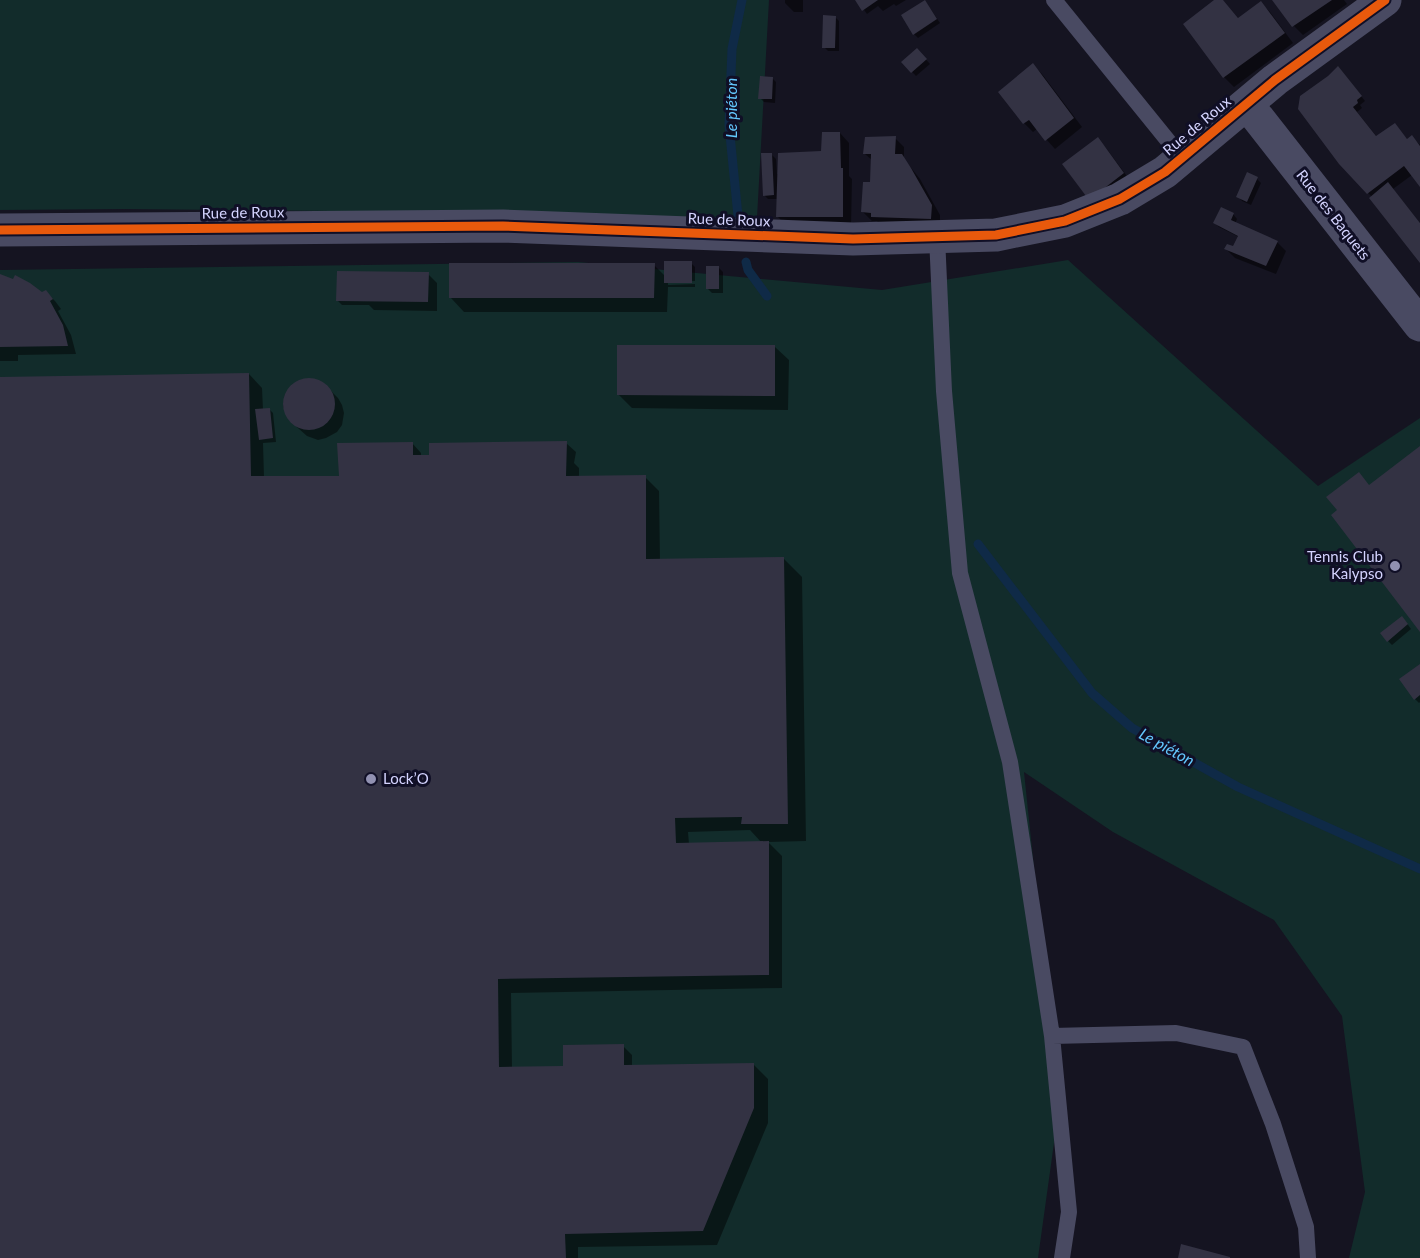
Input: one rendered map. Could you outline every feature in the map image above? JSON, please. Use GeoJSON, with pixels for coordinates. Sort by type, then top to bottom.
{"type":"FeatureCollection","features":[{"type":"Feature","properties":{"kind":"street","name":"Rue de Roux"},"geometry":{"type":"LineString","coordinates":[[0,230],[503,226],[853,239],[996,235],[1065,221],[1120,199],[1165,172],[1275,80],[1384,0]]}},
{"type":"Feature","properties":{"kind":"street","name":"Rue des Baquets"},"geometry":{"type":"LineString","coordinates":[[1247,104],[1420,326]]}},
{"type":"Feature","properties":{"kind":"lane"},"geometry":{"type":"LineString","coordinates":[[1054,0],[1182,158]]}},
{"type":"Feature","properties":{"kind":"lane"},"geometry":{"type":"LineString","coordinates":[[937,237],[944,390],[960,573],[1010,762],[1052,1036],[1069,1212],[1062,1258]]}},
{"type":"Feature","properties":{"kind":"lane"},"geometry":{"type":"LineString","coordinates":[[1052,1036],[1176,1034],[1243,1047],[1273,1124],[1306,1227],[1308,1258]]}},
{"type":"Feature","properties":{"kind":"green space"},"geometry":{"type":"Polygon","coordinates":[[[0,0],[769,0],[756,236],[433,212],[0,210],[0,0]]]}},
{"type":"Feature","properties":{"kind":"green space"},"geometry":{"type":"Polygon","coordinates":[[[1068,260],[1318,486],[1420,418],[1420,1258],[1349,1258],[1365,1192],[1342,1016],[1274,920],[1113,832],[1024,772],[1059,1107],[1038,1258],[0,1258],[0,270],[578,262],[882,290],[1068,260]]]}},
{"type":"Feature","properties":{"kind":"building"},"geometry":{"type":"Polygon","coordinates":[[[855,0],[878,0],[862,11],[855,0]]]}},
{"type":"Feature","properties":{"kind":"building"},"geometry":{"type":"Polygon","coordinates":[[[925,0],[937,19],[913,35],[901,15],[925,0]]]}},
{"type":"Feature","properties":{"kind":"building"},"geometry":{"type":"Polygon","coordinates":[[[1214,0],[1223,0],[1238,18],[1261,1],[1285,33],[1223,78],[1183,24],[1214,0]]]}},
{"type":"Feature","properties":{"kind":"building"},"geometry":{"type":"Polygon","coordinates":[[[1272,0],[1332,0],[1292,27],[1272,0]]]}},
{"type":"Feature","properties":{"kind":"building"},"geometry":{"type":"Polygon","coordinates":[[[823,15],[836,16],[835,48],[822,48],[823,15]]]}},
{"type":"Feature","properties":{"kind":"building"},"geometry":{"type":"Polygon","coordinates":[[[917,48],[927,59],[911,73],[901,62],[917,48]]]}},
{"type":"Feature","properties":{"kind":"building"},"geometry":{"type":"Polygon","coordinates":[[[1033,63],[1074,118],[1045,141],[1029,120],[1023,124],[998,92],[1033,63]]]}},
{"type":"Feature","properties":{"kind":"building"},"geometry":{"type":"Polygon","coordinates":[[[1338,66],[1362,96],[1353,107],[1376,136],[1395,123],[1407,139],[1412,135],[1420,146],[1420,187],[1404,166],[1367,194],[1339,164],[1298,109],[1300,96],[1338,66]]]}},
{"type":"Feature","properties":{"kind":"building"},"geometry":{"type":"Polygon","coordinates":[[[760,76],[773,77],[772,99],[758,99],[760,76]]]}},
{"type":"Feature","properties":{"kind":"building"},"geometry":{"type":"Polygon","coordinates":[[[822,132],[840,132],[843,217],[776,217],[778,153],[821,151],[822,132]]]}},
{"type":"Feature","properties":{"kind":"building"},"geometry":{"type":"Polygon","coordinates":[[[896,136],[895,154],[902,154],[932,205],[931,219],[871,217],[871,213],[861,212],[863,182],[870,182],[871,154],[863,154],[865,137],[896,136]]]}},
{"type":"Feature","properties":{"kind":"building"},"geometry":{"type":"Polygon","coordinates":[[[1098,137],[1124,173],[1089,200],[1062,164],[1098,137]]]}},
{"type":"Feature","properties":{"kind":"building"},"geometry":{"type":"Polygon","coordinates":[[[761,153],[772,153],[774,195],[763,196],[761,153]]]}},
{"type":"Feature","properties":{"kind":"building"},"geometry":{"type":"Polygon","coordinates":[[[1247,172],[1258,177],[1247,202],[1236,197],[1247,172]]]}},
{"type":"Feature","properties":{"kind":"building"},"geometry":{"type":"Polygon","coordinates":[[[1388,182],[1420,223],[1420,263],[1369,198],[1388,182]]]}},
{"type":"Feature","properties":{"kind":"building"},"geometry":{"type":"Polygon","coordinates":[[[1221,207],[1234,213],[1231,220],[1278,241],[1266,266],[1224,249],[1227,244],[1233,246],[1238,236],[1213,223],[1221,207]]]}},
{"type":"Feature","properties":{"kind":"building"},"geometry":{"type":"Polygon","coordinates":[[[664,261],[692,261],[692,283],[664,283],[664,261]]]}},
{"type":"Feature","properties":{"kind":"building"},"geometry":{"type":"Polygon","coordinates":[[[449,263],[655,263],[654,298],[449,298],[449,263]]]}},
{"type":"Feature","properties":{"kind":"building"},"geometry":{"type":"Polygon","coordinates":[[[706,266],[719,266],[719,289],[706,289],[706,266]]]}},
{"type":"Feature","properties":{"kind":"building"},"geometry":{"type":"Polygon","coordinates":[[[337,271],[429,272],[428,302],[336,301],[337,271]]]}},
{"type":"Feature","properties":{"kind":"building"},"geometry":{"type":"Polygon","coordinates":[[[0,274],[13,279],[15,275],[42,292],[46,290],[53,299],[50,301],[63,325],[68,346],[0,347],[0,274]]]}},
{"type":"Feature","properties":{"kind":"building"},"geometry":{"type":"Polygon","coordinates":[[[617,345],[775,345],[775,396],[617,395],[617,345]]]}},
{"type":"Feature","properties":{"kind":"building","name":"Lock’O"},"geometry":{"type":"Polygon","coordinates":[[[249,373],[251,476],[339,476],[337,443],[413,442],[413,455],[429,455],[429,443],[567,441],[566,476],[646,475],[646,559],[784,557],[788,824],[741,824],[742,817],[675,818],[676,843],[769,841],[769,975],[498,979],[499,1067],[563,1066],[563,1045],[624,1044],[624,1065],[754,1063],[754,1108],[703,1231],[565,1234],[566,1258],[0,1258],[0,377],[249,373]]]}},
{"type":"Feature","properties":{"kind":"building"},"geometry":{"type":"Polygon","coordinates":[[[304,378],[314,378],[328,385],[335,404],[328,423],[314,430],[304,430],[294,426],[287,419],[283,409],[283,399],[287,389],[294,382],[304,378]]]}},
{"type":"Feature","properties":{"kind":"building"},"geometry":{"type":"Polygon","coordinates":[[[270,408],[273,438],[259,440],[255,409],[270,408]]]}},
{"type":"Feature","properties":{"kind":"building","name":"Tennis Club Kalypso"},"geometry":{"type":"Polygon","coordinates":[[[1420,446],[1420,632],[1331,515],[1337,510],[1326,497],[1359,472],[1369,485],[1420,446]]]}},
{"type":"Feature","properties":{"kind":"building"},"geometry":{"type":"Polygon","coordinates":[[[1402,616],[1408,624],[1387,642],[1380,633],[1402,616]]]}},
{"type":"Feature","properties":{"kind":"building"},"geometry":{"type":"Polygon","coordinates":[[[1420,664],[1420,695],[1414,700],[1399,679],[1420,664]]]}},
{"type":"Feature","properties":{"kind":"building"},"geometry":{"type":"Polygon","coordinates":[[[1181,1244],[1230,1257],[1230,1258],[1178,1258],[1181,1244]]]}},
{"type":"Feature","properties":{"kind":"waterway","name":"Le piéton"},"geometry":{"type":"LineString","coordinates":[[738,216],[729,125],[732,49],[742,0]]}},
{"type":"Feature","properties":{"kind":"waterway","name":"Le piéton"},"geometry":{"type":"LineString","coordinates":[[746,262],[748,270],[767,296]]}},
{"type":"Feature","properties":{"kind":"waterway","name":"Le piéton"},"geometry":{"type":"LineString","coordinates":[[978,544],[1092,693],[1132,728],[1238,787],[1420,869]]}},
{"type":"Feature","properties":{"kind":"cycle path"},"geometry":{"type":"LineString","coordinates":[[0,230],[503,226],[853,239],[996,235],[1065,221],[1120,199],[1165,172],[1275,80],[1385,0]]}},
{"type":"Feature","properties":{"kind":"place","name":"Tennis Club Kalypso"},"geometry":{"type":"Point","coordinates":[1395,566]}},
{"type":"Feature","properties":{"kind":"place","name":"Lock’O"},"geometry":{"type":"Point","coordinates":[371,779]}}]}
